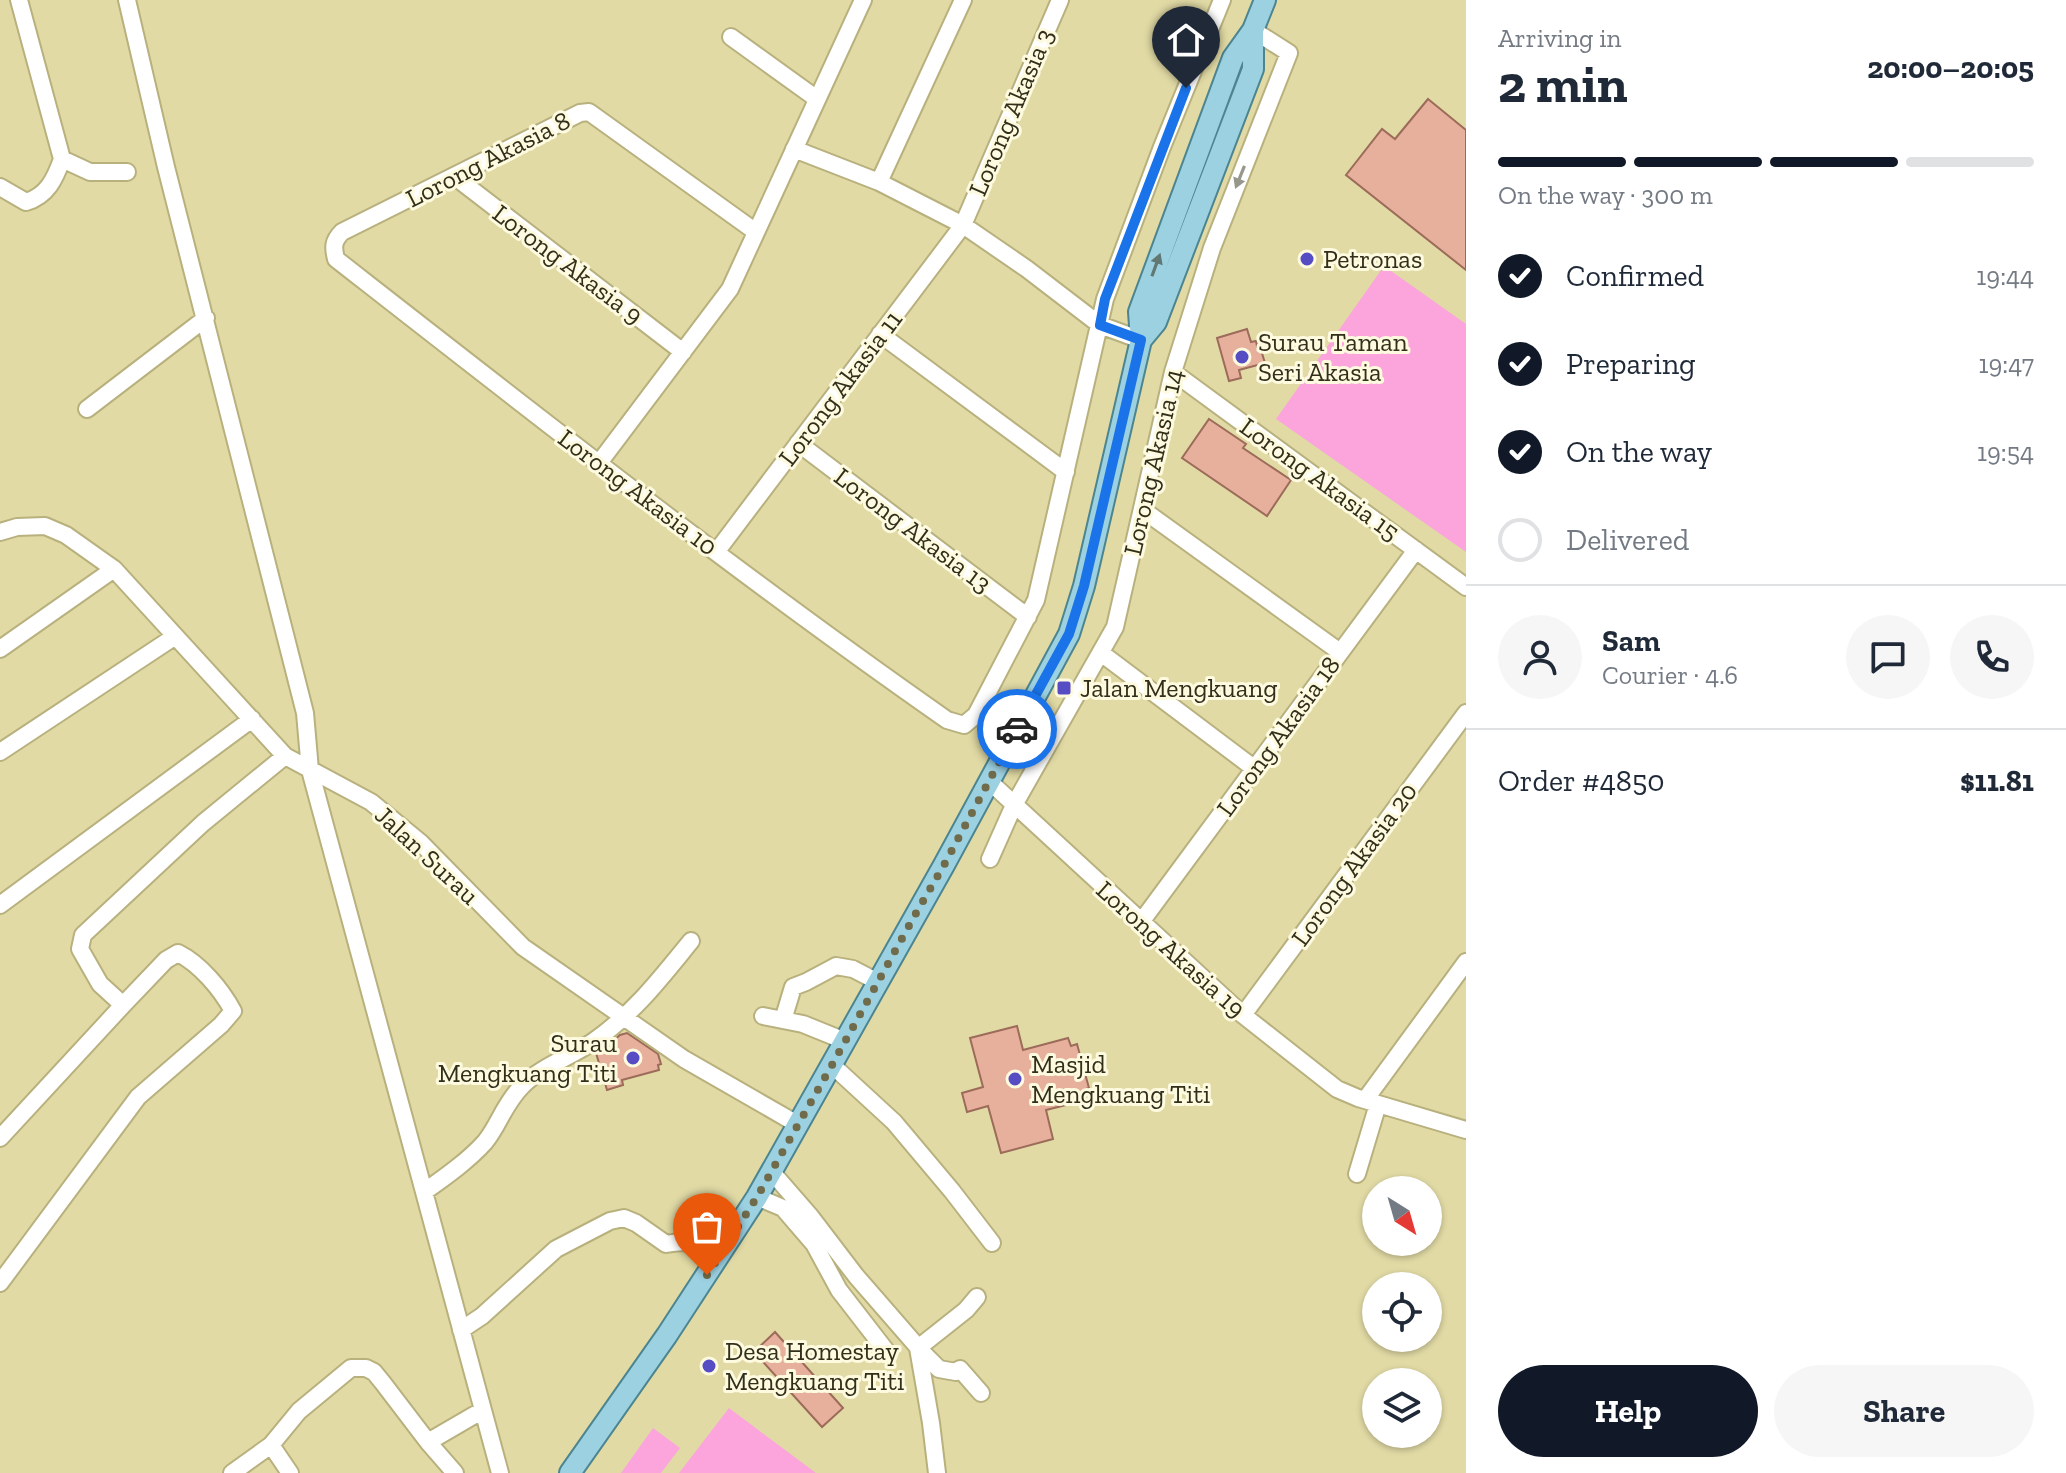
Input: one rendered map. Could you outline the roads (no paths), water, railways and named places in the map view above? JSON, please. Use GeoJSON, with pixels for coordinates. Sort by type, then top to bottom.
{"type":"FeatureCollection","features":[{"type":"Feature","properties":{"kind":"main road"},"geometry":{"type":"LineString","coordinates":[[570,1473],[721,1253],[764,1200],[777,1177],[797,1124],[990,782],[1069,634],[1084,586],[1141,340],[1139,312],[1233,58],[1253,30],[1265,0]]}},
{"type":"Feature","properties":{"kind":"main road"},"geometry":{"type":"LineString","coordinates":[[1141,340],[1156,322],[1253,69],[1253,30]]}},
{"type":"Feature","properties":{"kind":"street"},"geometry":{"type":"LineString","coordinates":[[0,187],[26,202],[37,199],[55,179],[62,159],[19,0]]}},
{"type":"Feature","properties":{"kind":"street"},"geometry":{"type":"LineString","coordinates":[[127,0],[166,167],[305,713],[310,770],[500,1473]]}},
{"type":"Feature","properties":{"kind":"street"},"geometry":{"type":"LineString","coordinates":[[599,463],[730,289],[863,0]]}},
{"type":"Feature","properties":{"kind":"street"},"geometry":{"type":"LineString","coordinates":[[879,182],[963,0]]}},
{"type":"Feature","properties":{"kind":"street","name":"Lorong Akasia 3"},"geometry":{"type":"LineString","coordinates":[[963,225],[1060,0]]}},
{"type":"Feature","properties":{"kind":"street"},"geometry":{"type":"LineString","coordinates":[[1028,617],[1036,600],[1105,299],[1222,0]]}},
{"type":"Feature","properties":{"kind":"street","name":"Lorong Akasia 14"},"geometry":{"type":"LineString","coordinates":[[990,859],[1014,805],[1115,627],[1173,372],[1212,248],[1289,53],[1253,30]]}},
{"type":"Feature","properties":{"kind":"street"},"geometry":{"type":"LineString","coordinates":[[731,37],[817,99]]}},
{"type":"Feature","properties":{"kind":"street","name":"Lorong Akasia 8"},"geometry":{"type":"LineString","coordinates":[[335,240],[342,232],[580,113],[589,112],[756,232]]}},
{"type":"Feature","properties":{"kind":"street"},"geometry":{"type":"LineString","coordinates":[[1227,137],[1250,151]]}},
{"type":"Feature","properties":{"kind":"street"},"geometry":{"type":"LineString","coordinates":[[794,149],[879,182],[963,225],[1100,325],[1141,340]]}},
{"type":"Feature","properties":{"kind":"street"},"geometry":{"type":"LineString","coordinates":[[62,159],[90,172],[127,172]]}},
{"type":"Feature","properties":{"kind":"street","name":"Lorong Akasia 9"},"geometry":{"type":"LineString","coordinates":[[454,176],[683,352]]}},
{"type":"Feature","properties":{"kind":"street","name":"Lorong Akasia 11"},"geometry":{"type":"LineString","coordinates":[[717,551],[963,225]]}},
{"type":"Feature","properties":{"kind":"street","name":"Lorong Akasia 10"},"geometry":{"type":"LineString","coordinates":[[335,240],[336,259],[829,638],[947,720],[964,725],[976,715],[1028,617]]}},
{"type":"Feature","properties":{"kind":"street"},"geometry":{"type":"LineString","coordinates":[[1182,253],[1212,248]]}},
{"type":"Feature","properties":{"kind":"street"},"geometry":{"type":"LineString","coordinates":[[87,409],[206,318]]}},
{"type":"Feature","properties":{"kind":"street"},"geometry":{"type":"LineString","coordinates":[[880,334],[1066,472]]}},
{"type":"Feature","properties":{"kind":"street","name":"Lorong Akasia 15"},"geometry":{"type":"LineString","coordinates":[[1173,372],[1466,587]]}},
{"type":"Feature","properties":{"kind":"street","name":"Lorong Akasia 13"},"geometry":{"type":"LineString","coordinates":[[798,443],[1028,617]]}},
{"type":"Feature","properties":{"kind":"street"},"geometry":{"type":"LineString","coordinates":[[1143,510],[1340,652]]}},
{"type":"Feature","properties":{"kind":"street","name":"Jalan Surau"},"geometry":{"type":"LineString","coordinates":[[0,532],[17,527],[45,526],[66,535],[114,569],[285,756],[371,802],[421,843],[523,947],[684,1059],[797,1124]]}},
{"type":"Feature","properties":{"kind":"street","name":"Lorong Akasia 18"},"geometry":{"type":"LineString","coordinates":[[1141,922],[1416,550]]}},
{"type":"Feature","properties":{"kind":"street"},"geometry":{"type":"LineString","coordinates":[[0,649],[114,569]]}},
{"type":"Feature","properties":{"kind":"street"},"geometry":{"type":"LineString","coordinates":[[0,752],[174,637]]}},
{"type":"Feature","properties":{"kind":"street"},"geometry":{"type":"LineString","coordinates":[[1101,653],[1255,769]]}},
{"type":"Feature","properties":{"kind":"street","name":"Lorong Akasia 20"},"geometry":{"type":"LineString","coordinates":[[1243,1015],[1466,713]]}},
{"type":"Feature","properties":{"kind":"street"},"geometry":{"type":"LineString","coordinates":[[0,905],[252,719]]}},
{"type":"Feature","properties":{"kind":"street"},"geometry":{"type":"LineString","coordinates":[[123,1005],[100,984],[80,949],[83,935],[203,823],[285,756]]}},
{"type":"Feature","properties":{"kind":"street","name":"Lorong Akasia 19"},"geometry":{"type":"LineString","coordinates":[[990,782],[1243,1015],[1337,1089],[1466,1130]]}},
{"type":"Feature","properties":{"kind":"street"},"geometry":{"type":"LineString","coordinates":[[424,1192],[486,1141],[506,1104],[524,1084],[625,1018],[691,941]]}},
{"type":"Feature","properties":{"kind":"street"},"geometry":{"type":"LineString","coordinates":[[0,1138],[166,960],[178,953],[193,960],[228,1002],[233,1011],[221,1025],[138,1097],[0,1283]]}},
{"type":"Feature","properties":{"kind":"street"},"geometry":{"type":"LineString","coordinates":[[1357,1174],[1372,1102],[1466,962]]}},
{"type":"Feature","properties":{"kind":"street"},"geometry":{"type":"LineString","coordinates":[[783,1020],[793,987],[836,966],[853,969],[878,982]]}},
{"type":"Feature","properties":{"kind":"street"},"geometry":{"type":"LineString","coordinates":[[763,1016],[803,1024],[845,1041]]}},
{"type":"Feature","properties":{"kind":"street"},"geometry":{"type":"LineString","coordinates":[[832,1065],[894,1122],[992,1243]]}},
{"type":"Feature","properties":{"kind":"street"},"geometry":{"type":"LineString","coordinates":[[777,1177],[918,1348],[939,1369],[956,1372],[960,1369],[981,1393]]}},
{"type":"Feature","properties":{"kind":"street"},"geometry":{"type":"LineString","coordinates":[[764,1200],[783,1208],[814,1244],[839,1290],[887,1352]]}},
{"type":"Feature","properties":{"kind":"street"},"geometry":{"type":"LineString","coordinates":[[461,1330],[482,1316],[556,1249],[610,1221],[624,1218],[666,1244],[691,1242],[721,1253]]}},
{"type":"Feature","properties":{"kind":"street"},"geometry":{"type":"LineString","coordinates":[[839,1290],[856,1276]]}},
{"type":"Feature","properties":{"kind":"street"},"geometry":{"type":"LineString","coordinates":[[918,1348],[966,1310],[977,1297]]}},
{"type":"Feature","properties":{"kind":"street"},"geometry":{"type":"LineString","coordinates":[[918,1348],[937,1473]]}},
{"type":"Feature","properties":{"kind":"street"},"geometry":{"type":"LineString","coordinates":[[232,1473],[271,1445],[299,1411],[351,1368],[366,1368],[374,1372],[455,1473]]}},
{"type":"Feature","properties":{"kind":"street"},"geometry":{"type":"LineString","coordinates":[[428,1442],[483,1410]]}},
{"type":"Feature","properties":{"kind":"street"},"geometry":{"type":"LineString","coordinates":[[271,1445],[290,1473]]}},
{"type":"Feature","properties":{"kind":"place","name":"Petronas"},"geometry":{"type":"Point","coordinates":[1307,259]}},
{"type":"Feature","properties":{"kind":"place","name":"Surau Taman Seri Akasia"},"geometry":{"type":"Point","coordinates":[1242,357]}},
{"type":"Feature","properties":{"kind":"place","name":"Jalan Mengkuang"},"geometry":{"type":"Point","coordinates":[1064,688]}},
{"type":"Feature","properties":{"kind":"place","name":"Surau Mengkuang Titi"},"geometry":{"type":"Point","coordinates":[633,1058]}},
{"type":"Feature","properties":{"kind":"place","name":"Masjid Mengkuang Titi"},"geometry":{"type":"Point","coordinates":[1015,1079]}},
{"type":"Feature","properties":{"kind":"place","name":"Desa Homestay Mengkuang Titi"},"geometry":{"type":"Point","coordinates":[709,1366]}}]}
